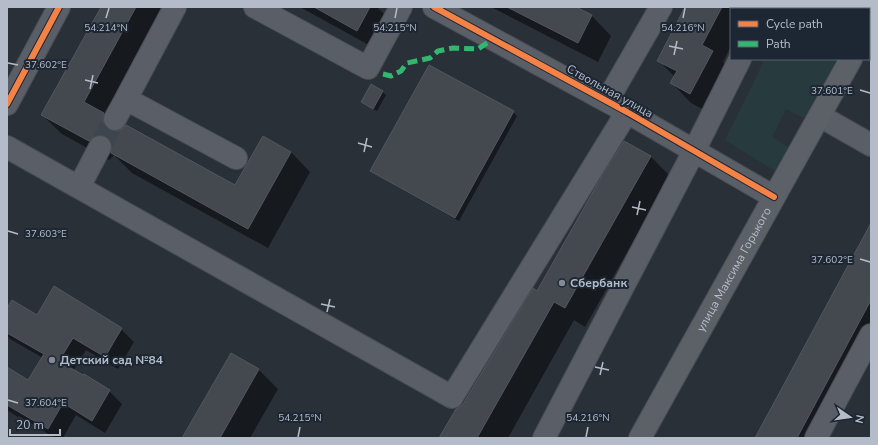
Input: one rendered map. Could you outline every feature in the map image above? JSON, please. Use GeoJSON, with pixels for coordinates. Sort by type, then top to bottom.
{"type":"FeatureCollection","features":[{"type":"Feature","properties":{"kind":"main road","name":"улица Максима Горького"},"geometry":{"type":"LineString","coordinates":[[640,438],[850,60]]}},
{"type":"Feature","properties":{"kind":"street"},"geometry":{"type":"LineString","coordinates":[[7,104],[59,7]]}},
{"type":"Feature","properties":{"kind":"street"},"geometry":{"type":"LineString","coordinates":[[115,119],[175,7]]}},
{"type":"Feature","properties":{"kind":"street"},"geometry":{"type":"LineString","coordinates":[[255,7],[368,68],[401,7]]}},
{"type":"Feature","properties":{"kind":"street","name":"Ствольная улица"},"geometry":{"type":"LineString","coordinates":[[434,7],[627,112],[774,197]]}},
{"type":"Feature","properties":{"kind":"street"},"geometry":{"type":"LineString","coordinates":[[607,101],[661,7]]}},
{"type":"Feature","properties":{"kind":"street"},"geometry":{"type":"LineString","coordinates":[[544,438],[694,151],[740,60]]}},
{"type":"Feature","properties":{"kind":"street"},"geometry":{"type":"LineString","coordinates":[[126,99],[236,158]]}},
{"type":"Feature","properties":{"kind":"street"},"geometry":{"type":"LineString","coordinates":[[7,147],[452,397],[627,112]]}},
{"type":"Feature","properties":{"kind":"street"},"geometry":{"type":"LineString","coordinates":[[820,116],[871,145]]}},
{"type":"Feature","properties":{"kind":"street"},"geometry":{"type":"LineString","coordinates":[[79,187],[100,147]]}},
{"type":"Feature","properties":{"kind":"street"},"geometry":{"type":"LineString","coordinates":[[816,438],[871,335]]}},
{"type":"Feature","properties":{"kind":"green space"},"geometry":{"type":"Polygon","coordinates":[[[790,7],[866,7],[866,8],[790,7]]]}},
{"type":"Feature","properties":{"kind":"green space"},"geometry":{"type":"Polygon","coordinates":[[[765,60],[836,60],[804,118],[786,109],[772,137],[788,147],[775,171],[725,140],[765,60]]]}},
{"type":"Feature","properties":{"kind":"building"},"geometry":{"type":"Polygon","coordinates":[[[101,7],[136,7],[84,102],[104,113],[103,120],[105,126],[109,130],[116,131],[122,129],[126,125],[235,185],[263,136],[291,152],[248,229],[111,153],[112,146],[110,140],[106,136],[99,135],[93,137],[89,141],[41,115],[101,7]]]}},
{"type":"Feature","properties":{"kind":"building"},"geometry":{"type":"Polygon","coordinates":[[[314,7],[370,7],[357,31],[314,7]]]}},
{"type":"Feature","properties":{"kind":"building"},"geometry":{"type":"Polygon","coordinates":[[[507,7],[576,7],[592,15],[578,43],[507,7]]]}},
{"type":"Feature","properties":{"kind":"building"},"geometry":{"type":"Polygon","coordinates":[[[685,7],[722,7],[702,45],[713,51],[690,94],[670,83],[677,71],[657,61],[685,7]]]}},
{"type":"Feature","properties":{"kind":"building"},"geometry":{"type":"Polygon","coordinates":[[[429,65],[514,111],[455,218],[370,171],[429,65]]]}},
{"type":"Feature","properties":{"kind":"building"},"geometry":{"type":"Polygon","coordinates":[[[371,84],[383,91],[373,109],[361,102],[371,84]]]}},
{"type":"Feature","properties":{"kind":"building"},"geometry":{"type":"Polygon","coordinates":[[[624,141],[651,156],[565,308],[554,302],[477,438],[439,438],[456,409],[463,404],[533,288],[537,291],[603,174],[624,141]]]}},
{"type":"Feature","properties":{"kind":"building"},"geometry":{"type":"Polygon","coordinates":[[[871,223],[871,300],[797,438],[755,438],[871,223]]]}},
{"type":"Feature","properties":{"kind":"building"},"geometry":{"type":"Polygon","coordinates":[[[54,286],[122,328],[105,357],[73,338],[59,361],[110,390],[92,421],[63,403],[48,429],[7,405],[7,367],[28,380],[44,354],[7,333],[7,308],[12,300],[37,315],[54,286]]]}},
{"type":"Feature","properties":{"kind":"building"},"geometry":{"type":"Polygon","coordinates":[[[231,353],[259,369],[220,438],[182,438],[231,353]]]}},
{"type":"Feature","properties":{"kind":"tunnel"},"geometry":{"type":"LineString","coordinates":[[100,147],[115,119]]}},
{"type":"Feature","properties":{"kind":"marked path"},"geometry":{"type":"LineString","coordinates":[[383,74],[391,76],[401,71],[407,63],[430,58],[438,51],[453,48],[478,49],[493,39]]}},
{"type":"Feature","properties":{"kind":"cycle path"},"geometry":{"type":"LineString","coordinates":[[7,104],[59,7]]}},
{"type":"Feature","properties":{"kind":"cycle path"},"geometry":{"type":"LineString","coordinates":[[434,7],[627,112],[774,197]]}},
{"type":"Feature","properties":{"kind":"place","name":"Сбербанк"},"geometry":{"type":"Point","coordinates":[562,283]}},
{"type":"Feature","properties":{"kind":"place","name":"Детский сад №84"},"geometry":{"type":"Point","coordinates":[52,360]}}]}
